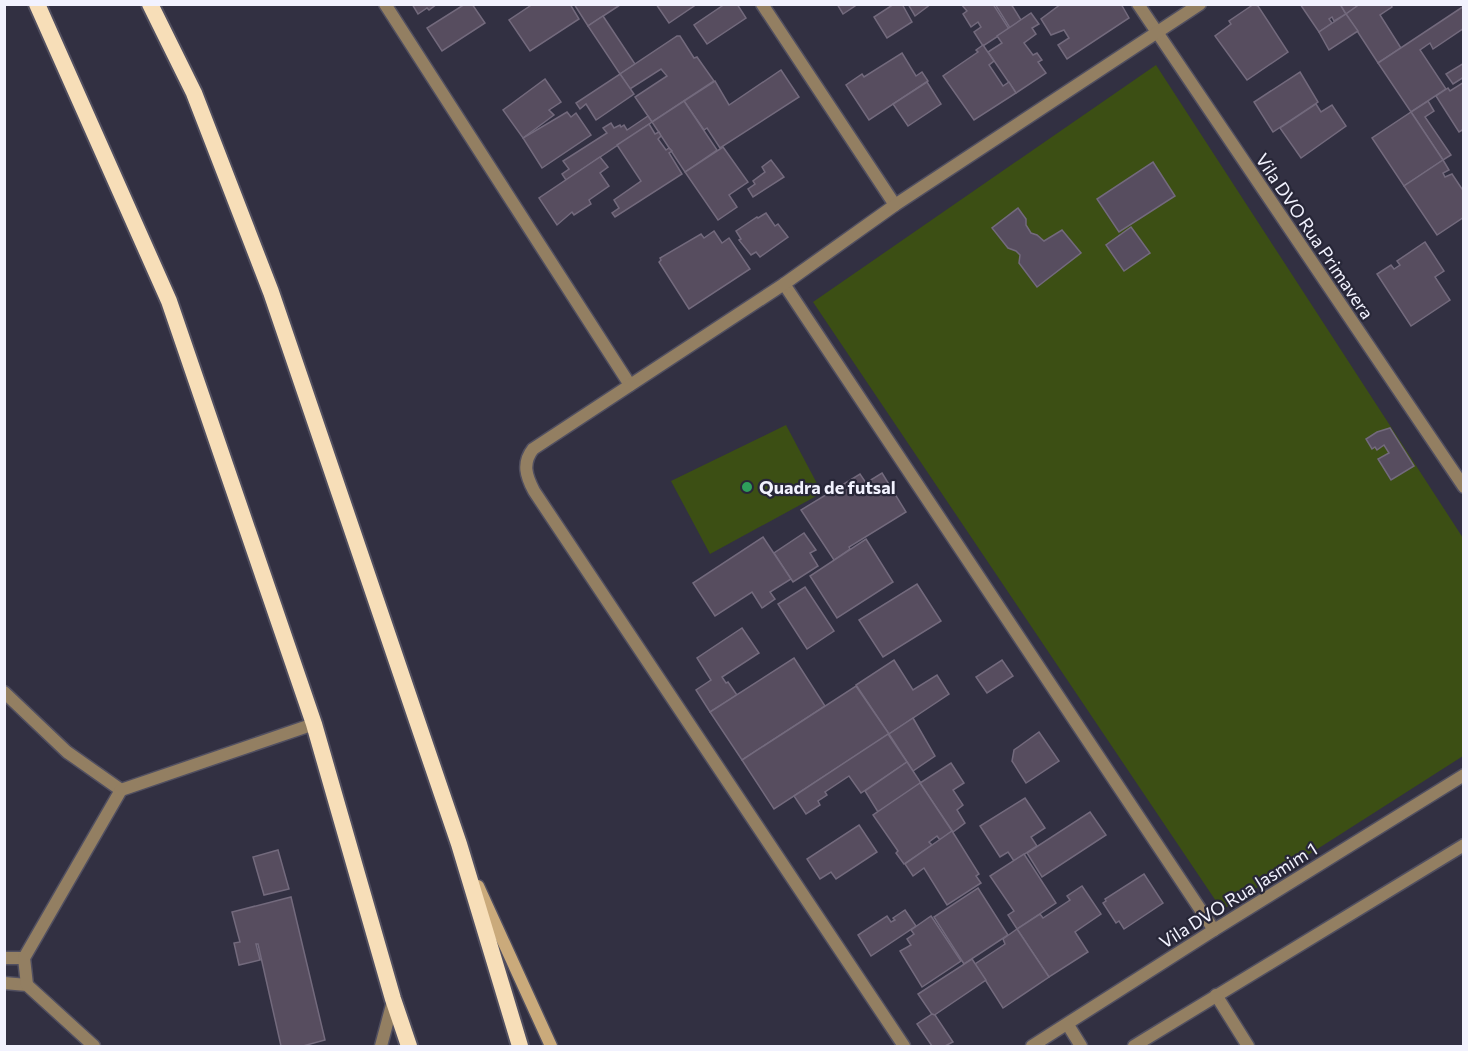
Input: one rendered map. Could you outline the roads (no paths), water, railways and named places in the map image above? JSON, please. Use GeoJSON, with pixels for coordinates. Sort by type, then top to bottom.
{"type":"FeatureCollection","features":[{"type":"Feature","properties":{"kind":"highway"},"geometry":{"type":"LineString","coordinates":[[37,4],[169,301],[314,724],[393,999],[409,1047]]}},
{"type":"Feature","properties":{"kind":"highway"},"geometry":{"type":"LineString","coordinates":[[150,4],[194,93],[272,292],[459,844],[520,1047]]}},
{"type":"Feature","properties":{"kind":"main road"},"geometry":{"type":"LineString","coordinates":[[459,844],[551,1047]]}},
{"type":"Feature","properties":{"kind":"street"},"geometry":{"type":"LineString","coordinates":[[385,4],[630,385]]}},
{"type":"Feature","properties":{"kind":"street"},"geometry":{"type":"LineString","coordinates":[[762,4],[895,205]]}},
{"type":"Feature","properties":{"kind":"street","name":"Vila DVO Rua Primavera"},"geometry":{"type":"LineString","coordinates":[[1138,4],[1156,34],[1464,487]]}},
{"type":"Feature","properties":{"kind":"street"},"geometry":{"type":"LineString","coordinates":[[904,1047],[527,477],[528,455],[533,448],[784,284],[895,205],[1200,4]]}},
{"type":"Feature","properties":{"kind":"street"},"geometry":{"type":"LineString","coordinates":[[784,284],[1214,930]]}},
{"type":"Feature","properties":{"kind":"street"},"geometry":{"type":"LineString","coordinates":[[4,692],[67,753],[121,790]]}},
{"type":"Feature","properties":{"kind":"street"},"geometry":{"type":"LineString","coordinates":[[27,986],[24,958],[121,790],[314,724]]}},
{"type":"Feature","properties":{"kind":"street","name":"Vila DVO Rua Jasmim 1"},"geometry":{"type":"LineString","coordinates":[[1032,1047],[1214,930],[1464,775]]}},
{"type":"Feature","properties":{"kind":"street"},"geometry":{"type":"LineString","coordinates":[[1134,1047],[1464,845]]}},
{"type":"Feature","properties":{"kind":"street"},"geometry":{"type":"LineString","coordinates":[[4,958],[24,958]]}},
{"type":"Feature","properties":{"kind":"street"},"geometry":{"type":"LineString","coordinates":[[4,983],[27,986],[94,1047]]}},
{"type":"Feature","properties":{"kind":"street"},"geometry":{"type":"LineString","coordinates":[[1216,995],[1248,1047]]}},
{"type":"Feature","properties":{"kind":"street"},"geometry":{"type":"LineString","coordinates":[[381,1047],[393,999]]}},
{"type":"Feature","properties":{"kind":"street"},"geometry":{"type":"LineString","coordinates":[[1068,1025],[1081,1047]]}},
{"type":"Feature","properties":{"kind":"place","name":"Quadra de futsal"},"geometry":{"type":"Point","coordinates":[747,487]}}]}
